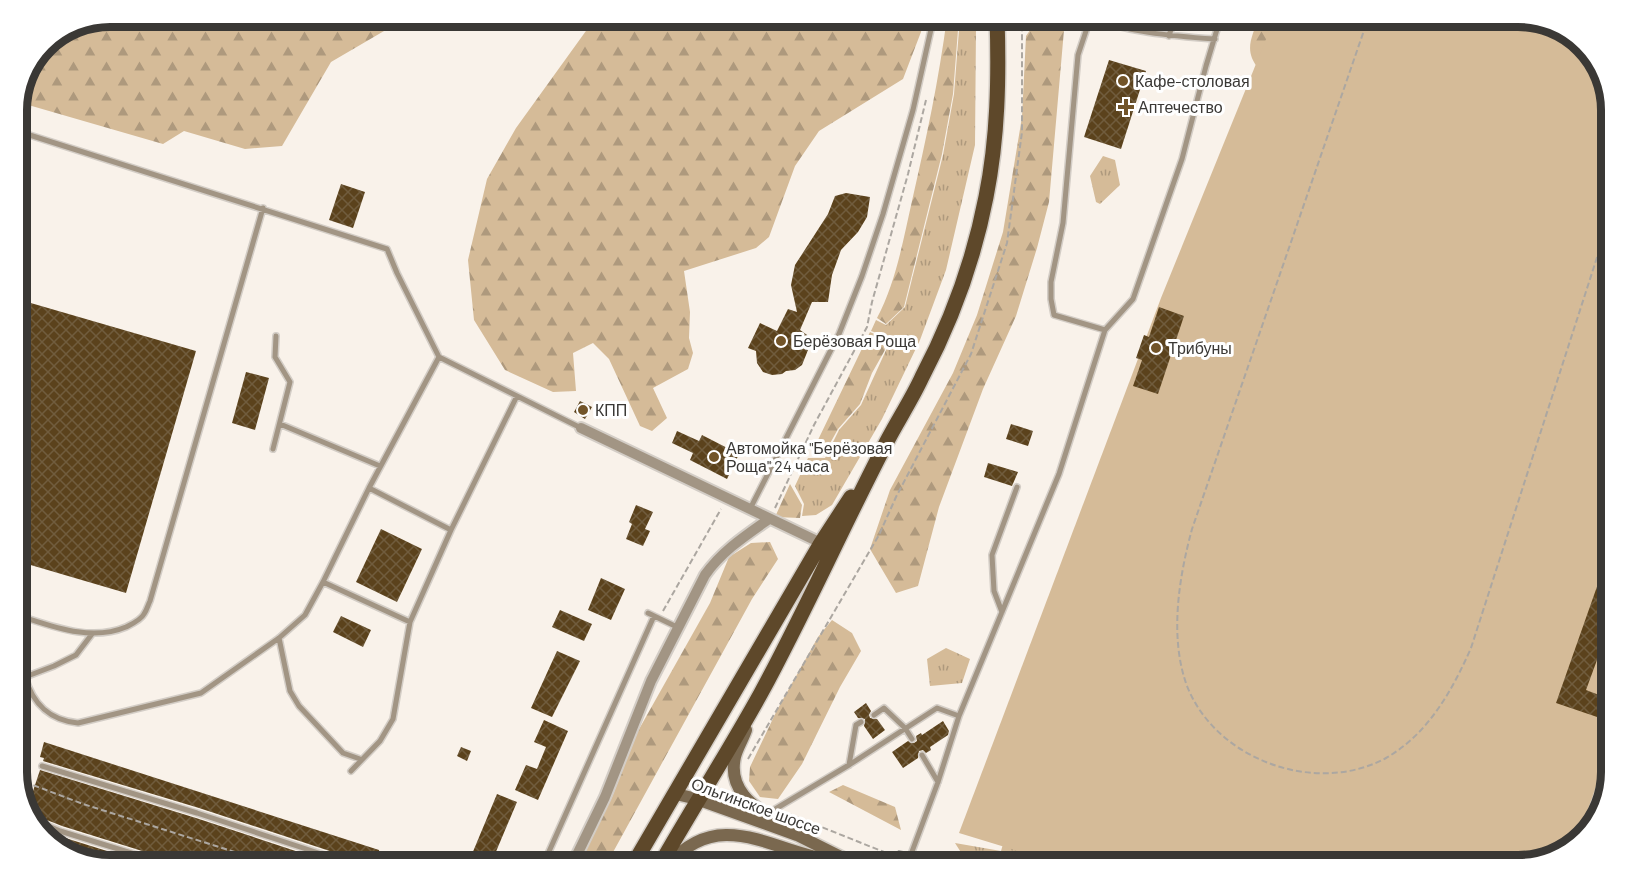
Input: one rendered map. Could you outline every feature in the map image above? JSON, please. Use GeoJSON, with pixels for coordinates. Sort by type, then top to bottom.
{"type":"FeatureCollection","features":[{"type":"Feature","properties":{"kind":"main road"},"geometry":{"type":"LineString","coordinates":[[666,855],[760,694],[820,580],[884,447],[923,376],[951,311],[969,262],[986,199],[996,136],[999,91],[997,27]]}},
{"type":"Feature","properties":{"kind":"main road"},"geometry":{"type":"LineString","coordinates":[[639,855],[821,543],[884,447]]}},
{"type":"Feature","properties":{"kind":"main road"},"geometry":{"type":"LineString","coordinates":[[760,694],[735,758],[735,777],[738,789],[746,801],[771,812],[797,835]]}},
{"type":"Feature","properties":{"kind":"main road","name":"Ольгинское шоссе"},"geometry":{"type":"LineString","coordinates":[[675,794],[697,799],[797,835],[836,855]]}},
{"type":"Feature","properties":{"kind":"main road"},"geometry":{"type":"LineString","coordinates":[[680,855],[689,846],[704,839],[734,834],[765,840],[809,855]]}},
{"type":"Feature","properties":{"kind":"street"},"geometry":{"type":"LineString","coordinates":[[581,428],[821,543]]}},
{"type":"Feature","properties":{"kind":"street"},"geometry":{"type":"LineString","coordinates":[[577,855],[605,797],[651,681],[705,575],[726,549],[770,519]]}},
{"type":"Feature","properties":{"kind":"lane"},"geometry":{"type":"LineString","coordinates":[[750,509],[839,334],[883,214],[913,110],[932,27]]}},
{"type":"Feature","properties":{"kind":"lane"},"geometry":{"type":"LineString","coordinates":[[1085,27],[1078,55],[1063,223],[1051,282],[1051,299],[1054,315],[1105,330]]}},
{"type":"Feature","properties":{"kind":"lane"},"geometry":{"type":"LineString","coordinates":[[1116,27],[1169,36],[1215,39]]}},
{"type":"Feature","properties":{"kind":"lane"},"geometry":{"type":"LineString","coordinates":[[1169,36],[1172,27]]}},
{"type":"Feature","properties":{"kind":"lane"},"geometry":{"type":"LineString","coordinates":[[911,855],[938,783],[959,716],[1059,474],[1105,330],[1133,299],[1182,159],[1218,27]]}},
{"type":"Feature","properties":{"kind":"lane"},"geometry":{"type":"LineString","coordinates":[[27,134],[387,249],[439,357],[581,428]]}},
{"type":"Feature","properties":{"kind":"lane"},"geometry":{"type":"LineString","coordinates":[[27,618],[68,630],[92,634],[119,630],[133,624],[144,615],[150,601],[263,208]]}},
{"type":"Feature","properties":{"kind":"lane"},"geometry":{"type":"LineString","coordinates":[[273,448],[290,382],[274,357],[276,336]]}},
{"type":"Feature","properties":{"kind":"lane"},"geometry":{"type":"LineString","coordinates":[[27,683],[30,692],[45,710],[63,721],[78,723],[201,693],[279,638],[304,615],[323,582],[380,466],[439,357]]}},
{"type":"Feature","properties":{"kind":"lane"},"geometry":{"type":"LineString","coordinates":[[351,771],[360,759],[380,741],[393,719],[410,622],[451,530],[517,396]]}},
{"type":"Feature","properties":{"kind":"lane"},"geometry":{"type":"LineString","coordinates":[[280,424],[380,466]]}},
{"type":"Feature","properties":{"kind":"lane"},"geometry":{"type":"LineString","coordinates":[[1002,612],[994,591],[992,555],[1017,487]]}},
{"type":"Feature","properties":{"kind":"lane"},"geometry":{"type":"LineString","coordinates":[[369,488],[451,530]]}},
{"type":"Feature","properties":{"kind":"lane"},"geometry":{"type":"LineString","coordinates":[[323,582],[410,622]]}},
{"type":"Feature","properties":{"kind":"lane"},"geometry":{"type":"LineString","coordinates":[[548,855],[654,616],[677,627]]}},
{"type":"Feature","properties":{"kind":"lane"},"geometry":{"type":"LineString","coordinates":[[27,676],[76,655],[92,634]]}},
{"type":"Feature","properties":{"kind":"lane"},"geometry":{"type":"LineString","coordinates":[[279,638],[288,682],[299,706],[343,753],[360,759]]}},
{"type":"Feature","properties":{"kind":"lane"},"geometry":{"type":"LineString","coordinates":[[874,715],[884,708],[905,728],[912,739]]}},
{"type":"Feature","properties":{"kind":"lane"},"geometry":{"type":"LineString","coordinates":[[771,812],[938,708],[959,716]]}},
{"type":"Feature","properties":{"kind":"lane"},"geometry":{"type":"LineString","coordinates":[[849,765],[856,726],[861,722]]}},
{"type":"Feature","properties":{"kind":"lane"},"geometry":{"type":"LineString","coordinates":[[922,755],[938,783]]}},
{"type":"Feature","properties":{"kind":"lane"},"geometry":{"type":"LineString","coordinates":[[42,766],[197,813],[322,855]]}},
{"type":"Feature","properties":{"kind":"lane"},"geometry":{"type":"LineString","coordinates":[[47,825],[135,855]]}},
{"type":"Feature","properties":{"kind":"path"},"geometry":{"type":"LineString","coordinates":[[1365,27],[1192,529],[1185,556],[1178,607],[1180,660],[1187,686],[1196,704],[1209,721],[1238,749],[1275,766],[1322,773],[1342,772],[1386,758],[1406,744],[1441,707],[1471,648],[1601,245]]}},
{"type":"Feature","properties":{"kind":"path"},"geometry":{"type":"LineString","coordinates":[[654,616],[728,498]]}},
{"type":"Feature","properties":{"kind":"path"},"geometry":{"type":"LineString","coordinates":[[28,783],[83,804],[242,855]]}},
{"type":"Feature","properties":{"kind":"path"},"geometry":{"type":"LineString","coordinates":[[771,812],[889,854],[899,851],[911,855]]}},
{"type":"Feature","properties":{"kind":"green space"},"geometry":{"type":"Polygon","coordinates":[[[391,27],[331,62],[282,146],[245,149],[184,131],[163,144],[27,105],[30,88],[44,59],[68,38],[83,31],[99,28],[391,27]]]}},
{"type":"Feature","properties":{"kind":"green space"},"geometry":{"type":"Polygon","coordinates":[[[589,27],[922,27],[903,79],[819,131],[795,166],[769,237],[756,248],[684,271],[690,312],[689,338],[693,353],[688,369],[653,388],[667,418],[652,431],[640,426],[609,359],[593,343],[573,353],[576,391],[553,392],[505,370],[474,320],[468,260],[487,179],[516,128],[589,27]]]}},
{"type":"Feature","properties":{"kind":"green space"},"geometry":{"type":"Polygon","coordinates":[[[945,27],[958,27],[953,94],[942,154],[904,307],[886,324],[877,318],[894,276],[902,246],[945,27]]]}},
{"type":"Feature","properties":{"kind":"green space"},"geometry":{"type":"Polygon","coordinates":[[[959,27],[976,27],[975,145],[946,270],[920,340],[882,419],[832,505],[816,515],[802,516],[804,504],[795,486],[808,458],[825,458],[839,430],[861,405],[887,348],[882,335],[871,331],[876,320],[886,325],[905,307],[943,155],[954,94],[959,27]]]}},
{"type":"Feature","properties":{"kind":"green space"},"geometry":{"type":"Polygon","coordinates":[[[1032,27],[1061,27],[1064,30],[1049,202],[1016,316],[983,389],[939,507],[918,586],[896,593],[870,549],[890,490],[953,373],[977,315],[1003,232],[1022,117],[1026,36],[1032,27]]]}},
{"type":"Feature","properties":{"kind":"green space"},"geometry":{"type":"Polygon","coordinates":[[[1256,27],[1302,27],[1259,69],[1251,56],[1252,37],[1256,27]]]}},
{"type":"Feature","properties":{"kind":"green space"},"geometry":{"type":"Polygon","coordinates":[[[1271,27],[1529,28],[1540,30],[1564,41],[1587,64],[1597,83],[1601,104],[1601,772],[1598,794],[1587,818],[1573,834],[1560,844],[1540,852],[1518,855],[1031,855],[959,833],[1161,298],[1271,27]]]}},
{"type":"Feature","properties":{"kind":"green space"},"geometry":{"type":"Polygon","coordinates":[[[1103,156],[1115,160],[1120,185],[1100,204],[1096,202],[1090,176],[1103,156]]]}},
{"type":"Feature","properties":{"kind":"green space"},"geometry":{"type":"Polygon","coordinates":[[[870,332],[881,337],[885,350],[872,373],[860,404],[838,429],[823,456],[813,456],[817,442],[870,332]]]}},
{"type":"Feature","properties":{"kind":"green space"},"geometry":{"type":"Polygon","coordinates":[[[790,484],[802,505],[800,518],[775,517],[790,484]]]}},
{"type":"Feature","properties":{"kind":"green space"},"geometry":{"type":"Polygon","coordinates":[[[770,542],[778,559],[752,599],[611,855],[583,855],[612,797],[638,731],[710,603],[729,557],[751,543],[770,542]]]}},
{"type":"Feature","properties":{"kind":"green space"},"geometry":{"type":"Polygon","coordinates":[[[832,620],[852,633],[861,651],[840,687],[802,764],[778,799],[760,797],[749,781],[750,767],[777,710],[818,637],[832,620]]]}},
{"type":"Feature","properties":{"kind":"green space"},"geometry":{"type":"Polygon","coordinates":[[[946,648],[970,659],[962,683],[930,686],[927,659],[946,648]]]}},
{"type":"Feature","properties":{"kind":"green space"},"geometry":{"type":"Polygon","coordinates":[[[843,785],[895,807],[901,830],[829,792],[843,785]]]}},
{"type":"Feature","properties":{"kind":"green space"},"geometry":{"type":"Polygon","coordinates":[[[1012,813],[1102,855],[963,855],[955,843],[1001,851],[1012,813]]]}},
{"type":"Feature","properties":{"kind":"building"},"geometry":{"type":"Polygon","coordinates":[[[1109,60],[1146,71],[1121,149],[1084,137],[1109,60]]]}},
{"type":"Feature","properties":{"kind":"building"},"geometry":{"type":"Polygon","coordinates":[[[341,184],[365,192],[353,228],[329,220],[341,184]]]}},
{"type":"Feature","properties":{"kind":"building"},"geometry":{"type":"Polygon","coordinates":[[[846,193],[870,197],[867,217],[858,232],[841,250],[832,275],[828,302],[812,302],[800,330],[810,337],[810,345],[802,365],[782,374],[772,375],[763,372],[757,363],[756,351],[748,348],[760,323],[777,331],[788,309],[797,312],[791,285],[795,265],[828,214],[835,196],[846,193]]]}},
{"type":"Feature","properties":{"kind":"building"},"geometry":{"type":"Polygon","coordinates":[[[27,302],[196,351],[126,593],[27,564],[27,302]]]}},
{"type":"Feature","properties":{"kind":"building","name":"Трибуны"},"geometry":{"type":"Polygon","coordinates":[[[1159,307],[1184,316],[1158,394],[1133,386],[1142,360],[1136,358],[1144,335],[1149,337],[1159,307]]]}},
{"type":"Feature","properties":{"kind":"building"},"geometry":{"type":"Polygon","coordinates":[[[246,372],[269,378],[255,430],[232,423],[246,372]]]}},
{"type":"Feature","properties":{"kind":"building","name":"КПП"},"geometry":{"type":"Polygon","coordinates":[[[580,401],[592,407],[585,419],[574,412],[580,401]]]}},
{"type":"Feature","properties":{"kind":"building"},"geometry":{"type":"Polygon","coordinates":[[[1011,424],[1033,431],[1028,446],[1006,439],[1011,424]]]}},
{"type":"Feature","properties":{"kind":"building","name":"Автомойка \"Берёзовая Роща\" 24 часа"},"geometry":{"type":"Polygon","coordinates":[[[677,431],[699,441],[702,435],[739,454],[727,479],[690,460],[693,453],[672,443],[677,431]]]}},
{"type":"Feature","properties":{"kind":"building"},"geometry":{"type":"Polygon","coordinates":[[[988,463],[1018,472],[1012,486],[984,477],[988,463]]]}},
{"type":"Feature","properties":{"kind":"building"},"geometry":{"type":"Polygon","coordinates":[[[636,505],[653,512],[645,529],[650,531],[643,546],[626,539],[632,524],[629,522],[636,505]]]}},
{"type":"Feature","properties":{"kind":"building"},"geometry":{"type":"Polygon","coordinates":[[[381,529],[422,549],[397,602],[356,582],[381,529]]]}},
{"type":"Feature","properties":{"kind":"building"},"geometry":{"type":"Polygon","coordinates":[[[601,578],[625,589],[611,620],[588,610],[601,578]]]}},
{"type":"Feature","properties":{"kind":"building"},"geometry":{"type":"Polygon","coordinates":[[[1600,578],[1601,661],[1597,660],[1586,690],[1601,696],[1600,718],[1556,703],[1600,578]]]}},
{"type":"Feature","properties":{"kind":"building"},"geometry":{"type":"Polygon","coordinates":[[[560,610],[592,624],[584,641],[552,627],[560,610]]]}},
{"type":"Feature","properties":{"kind":"building"},"geometry":{"type":"Polygon","coordinates":[[[341,616],[371,630],[363,647],[333,632],[341,616]]]}},
{"type":"Feature","properties":{"kind":"building"},"geometry":{"type":"Polygon","coordinates":[[[557,651],[580,661],[552,717],[531,708],[557,651]]]}},
{"type":"Feature","properties":{"kind":"building"},"geometry":{"type":"Polygon","coordinates":[[[866,703],[871,711],[870,718],[877,719],[885,730],[873,739],[864,726],[865,719],[858,718],[854,712],[866,703]]]}},
{"type":"Feature","properties":{"kind":"building"},"geometry":{"type":"Polygon","coordinates":[[[544,720],[568,731],[538,800],[515,790],[526,765],[537,769],[546,747],[534,742],[544,720]]]}},
{"type":"Feature","properties":{"kind":"building"},"geometry":{"type":"Polygon","coordinates":[[[943,721],[949,731],[948,735],[930,747],[931,750],[926,753],[923,750],[919,751],[918,758],[903,768],[892,752],[908,741],[914,743],[917,741],[916,736],[921,733],[922,735],[943,721]]]}},
{"type":"Feature","properties":{"kind":"building"},"geometry":{"type":"Polygon","coordinates":[[[44,742],[379,850],[380,855],[342,855],[199,808],[43,761],[44,758],[40,757],[44,742]]]}},
{"type":"Feature","properties":{"kind":"building"},"geometry":{"type":"Polygon","coordinates":[[[461,747],[471,751],[467,761],[457,756],[461,747]]]}},
{"type":"Feature","properties":{"kind":"building"},"geometry":{"type":"Polygon","coordinates":[[[40,770],[308,855],[155,855],[41,818],[31,799],[29,790],[33,791],[40,770]]]}},
{"type":"Feature","properties":{"kind":"building"},"geometry":{"type":"Polygon","coordinates":[[[497,794],[517,802],[495,855],[472,855],[497,794]]]}},
{"type":"Feature","properties":{"kind":"building"},"geometry":{"type":"Polygon","coordinates":[[[56,835],[120,855],[88,852],[73,846],[56,835]]]}},
{"type":"Feature","properties":{"kind":"place","name":"Кафе-столовая"},"geometry":{"type":"Point","coordinates":[1123,81]}},
{"type":"Feature","properties":{"kind":"place","name":"Аптечество"},"geometry":{"type":"Point","coordinates":[1126,107]}},
{"type":"Feature","properties":{"kind":"place","name":"Берёзовая Роща"},"geometry":{"type":"Point","coordinates":[781,341]}},
{"type":"Feature","properties":{"kind":"place","name":"Трибуны"},"geometry":{"type":"Point","coordinates":[1156,348]}},
{"type":"Feature","properties":{"kind":"place","name":"КПП"},"geometry":{"type":"Point","coordinates":[583,410]}},
{"type":"Feature","properties":{"kind":"place","name":"Автомойка \"Берёзовая Роща\" 24 часа"},"geometry":{"type":"Point","coordinates":[714,457]}}]}
